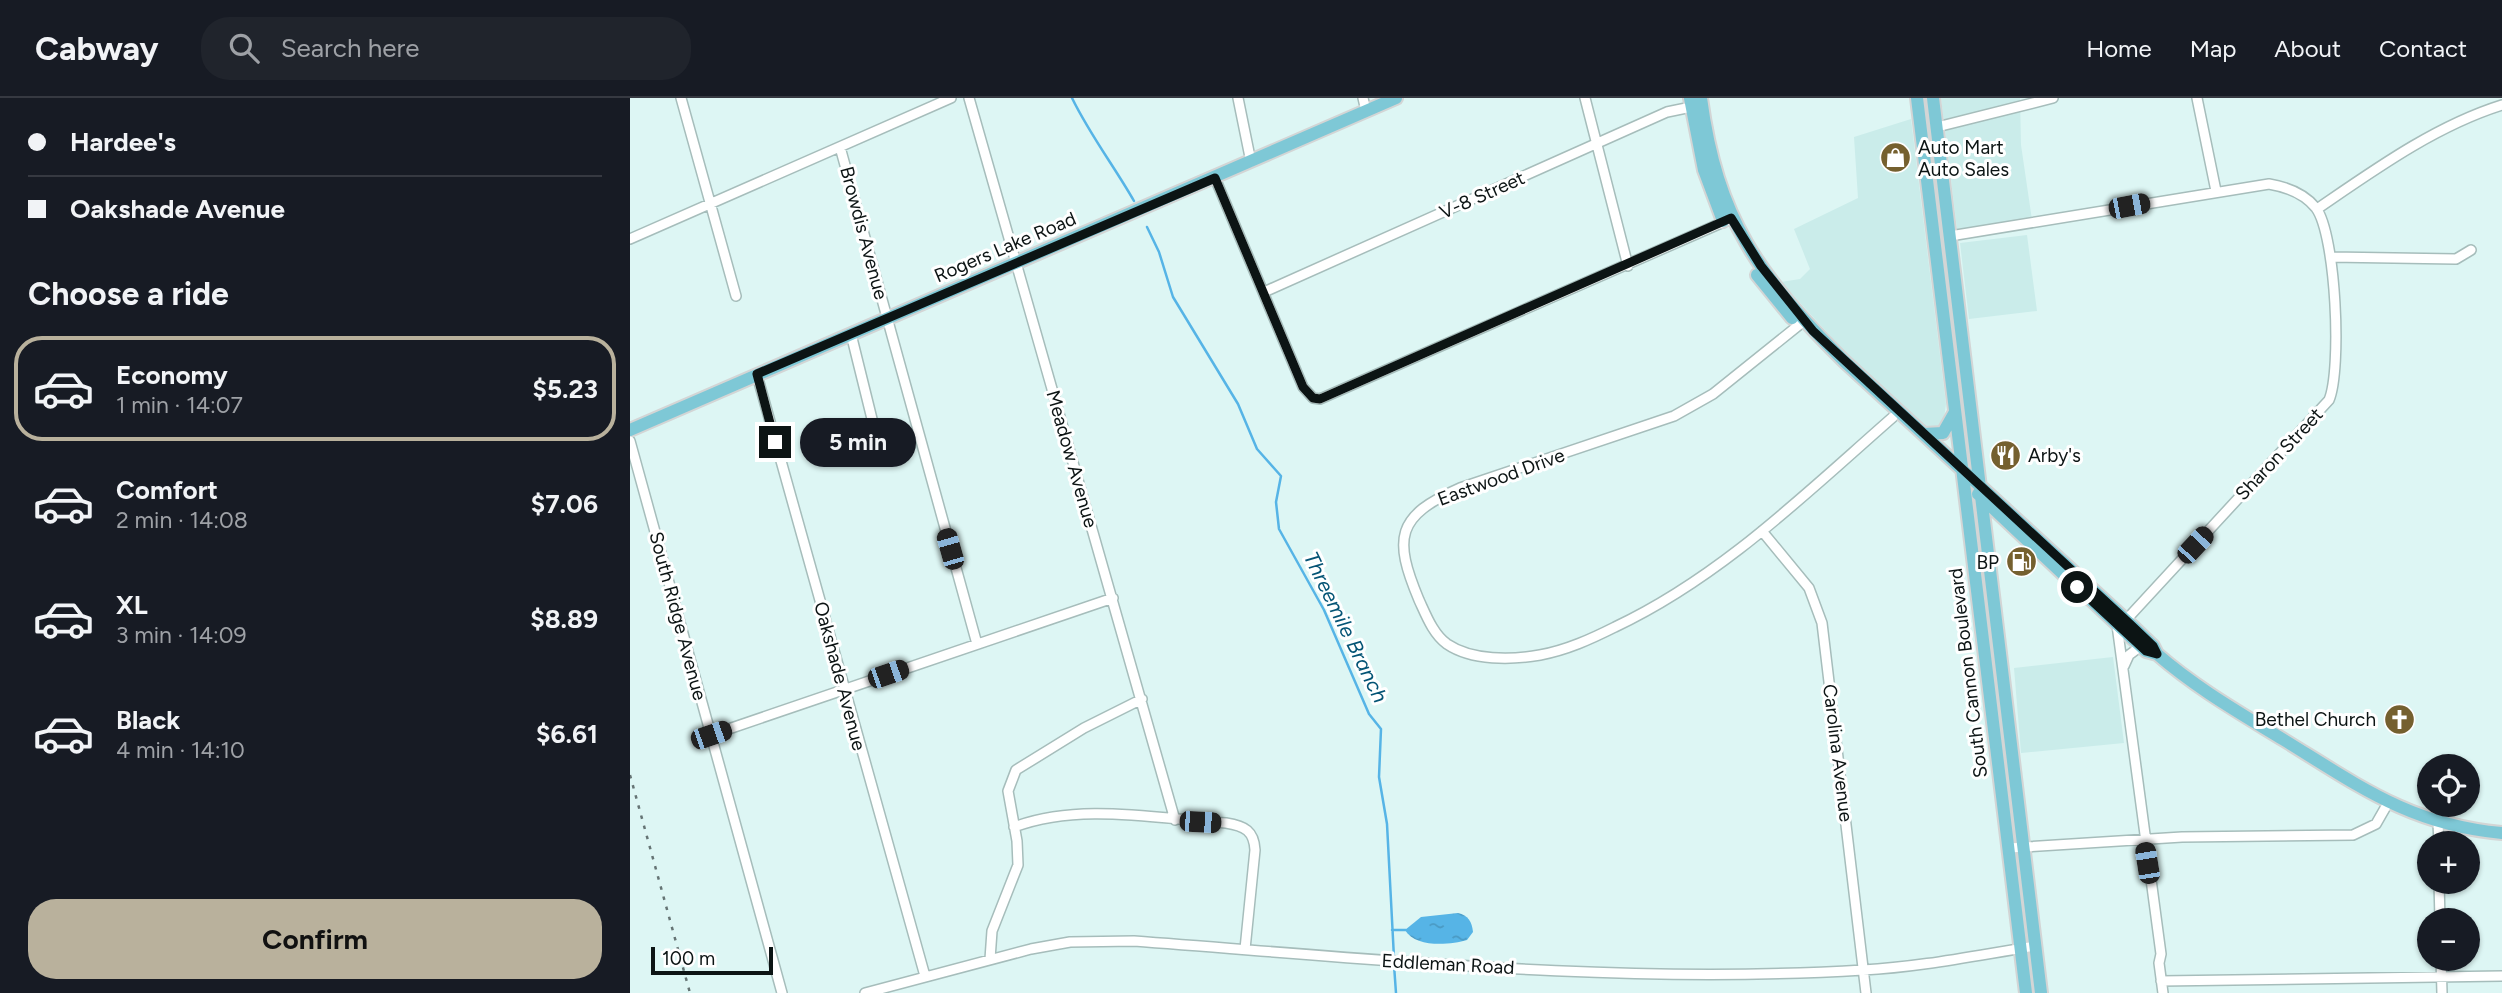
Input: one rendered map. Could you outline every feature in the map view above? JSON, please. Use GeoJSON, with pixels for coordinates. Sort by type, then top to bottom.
{"type":"FeatureCollection","features":[{"type":"Feature","properties":{"kind":"main road","name":"Rogers Lake Road"},"geometry":{"type":"LineString","coordinates":[[630,430],[1215,178],[1365,105],[1396,98]]}},
{"type":"Feature","properties":{"kind":"main road","name":"South Cannon Boulevard"},"geometry":{"type":"LineString","coordinates":[[1917,98],[2026,993]]}},
{"type":"Feature","properties":{"kind":"main road","name":"South Cannon Boulevard"},"geometry":{"type":"LineString","coordinates":[[1933,98],[2041,993]]}},
{"type":"Feature","properties":{"kind":"main road"},"geometry":{"type":"LineString","coordinates":[[1696,102],[1727,220],[1801,323],[1893,417],[1963,473]]}},
{"type":"Feature","properties":{"kind":"main road"},"geometry":{"type":"LineString","coordinates":[[1927,183],[1933,194],[1941,225],[1950,236]]}},
{"type":"Feature","properties":{"kind":"main road"},"geometry":{"type":"LineString","coordinates":[[1801,323],[1924,434],[2121,622],[2153,646],[2157,654]]}},
{"type":"Feature","properties":{"kind":"main road"},"geometry":{"type":"LineString","coordinates":[[1924,434],[1942,433],[1955,412]]}},
{"type":"Feature","properties":{"kind":"main road"},"geometry":{"type":"LineString","coordinates":[[2121,622],[2141,646],[2157,654],[2202,689],[2388,803],[2438,823],[2502,832]]}},
{"type":"Feature","properties":{"kind":"street"},"geometry":{"type":"LineString","coordinates":[[681,98],[736,296]]}},
{"type":"Feature","properties":{"kind":"street"},"geometry":{"type":"LineString","coordinates":[[630,239],[951,98]]}},
{"type":"Feature","properties":{"kind":"street","name":"Meadow Avenue"},"geometry":{"type":"LineString","coordinates":[[969,98],[1175,820]]}},
{"type":"Feature","properties":{"kind":"street"},"geometry":{"type":"LineString","coordinates":[[1238,98],[1251,162]]}},
{"type":"Feature","properties":{"kind":"street"},"geometry":{"type":"LineString","coordinates":[[1586,98],[1628,266]]}},
{"type":"Feature","properties":{"kind":"street"},"geometry":{"type":"LineString","coordinates":[[1937,127],[2053,98]]}},
{"type":"Feature","properties":{"kind":"street"},"geometry":{"type":"LineString","coordinates":[[2197,98],[2216,191]]}},
{"type":"Feature","properties":{"kind":"street","name":"V-8 Street"},"geometry":{"type":"LineString","coordinates":[[1264,292],[1667,112],[1696,102]]}},
{"type":"Feature","properties":{"kind":"street"},"geometry":{"type":"LineString","coordinates":[[1950,236],[2269,184],[2283,186],[2299,194],[2316,209],[2402,154],[2452,126],[2502,105]]}},
{"type":"Feature","properties":{"kind":"street","name":"Browdis Avenue"},"geometry":{"type":"LineString","coordinates":[[840,147],[977,644]]}},
{"type":"Feature","properties":{"kind":"street"},"geometry":{"type":"LineString","coordinates":[[1215,178],[1303,387],[1313,398],[1331,396],[1727,220]]}},
{"type":"Feature","properties":{"kind":"street","name":"Sharon Street"},"geometry":{"type":"LineString","coordinates":[[2121,622],[2329,400],[2336,374],[2331,257],[2324,224],[2316,209]]}},
{"type":"Feature","properties":{"kind":"street"},"geometry":{"type":"LineString","coordinates":[[2331,257],[2456,259],[2471,250]]}},
{"type":"Feature","properties":{"kind":"street","name":"Eastwood Drive"},"geometry":{"type":"LineString","coordinates":[[1801,323],[1713,394],[1674,416],[1434,499],[1412,519],[1402,550],[1408,574],[1425,613],[1442,640],[1471,655],[1539,655],[1567,648],[1636,617],[1696,583],[1762,531],[1893,417]]}},
{"type":"Feature","properties":{"kind":"street"},"geometry":{"type":"LineString","coordinates":[[851,334],[874,427]]}},
{"type":"Feature","properties":{"kind":"street","name":"Oakshade Avenue"},"geometry":{"type":"LineString","coordinates":[[757,374],[925,976]]}},
{"type":"Feature","properties":{"kind":"street","name":"South Ridge Avenue"},"geometry":{"type":"LineString","coordinates":[[630,441],[782,993]]}},
{"type":"Feature","properties":{"kind":"street","name":"Carolina Avenue"},"geometry":{"type":"LineString","coordinates":[[1762,531],[1809,589],[1822,622],[1866,993]]}},
{"type":"Feature","properties":{"kind":"street"},"geometry":{"type":"LineString","coordinates":[[711,735],[1112,598]]}},
{"type":"Feature","properties":{"kind":"street"},"geometry":{"type":"LineString","coordinates":[[2121,622],[2123,667],[2161,954],[2163,993]]}},
{"type":"Feature","properties":{"kind":"street"},"geometry":{"type":"LineString","coordinates":[[2123,667],[2129,655],[2141,646]]}},
{"type":"Feature","properties":{"kind":"street"},"geometry":{"type":"LineString","coordinates":[[990,959],[992,931],[1018,865],[1008,792],[1016,770],[1072,735],[1142,699]]}},
{"type":"Feature","properties":{"kind":"street"},"geometry":{"type":"LineString","coordinates":[[2009,848],[2144,840],[2353,835],[2376,824],[2388,803]]}},
{"type":"Feature","properties":{"kind":"street"},"geometry":{"type":"LineString","coordinates":[[1014,827],[1061,815],[1236,825],[1252,835],[1255,850],[1245,949]]}},
{"type":"Feature","properties":{"kind":"street"},"geometry":{"type":"LineString","coordinates":[[2438,823],[2438,831]]}},
{"type":"Feature","properties":{"kind":"street","name":"Eddleman Road"},"geometry":{"type":"LineString","coordinates":[[865,993],[990,959],[1086,941],[1245,949],[1435,965],[1750,974],[1865,970],[2036,946]]}},
{"type":"Feature","properties":{"kind":"street"},"geometry":{"type":"LineString","coordinates":[[2441,971],[2442,993]]}},
{"type":"Feature","properties":{"kind":"street"},"geometry":{"type":"LineString","coordinates":[[2161,981],[2502,976]]}},
{"type":"Feature","properties":{"kind":"shaded area"},"geometry":{"type":"Polygon","coordinates":[[[1941,98],[2020,98],[2021,145],[2032,220],[1957,229],[1941,98]]]}},
{"type":"Feature","properties":{"kind":"shaded area"},"geometry":{"type":"Polygon","coordinates":[[[1911,119],[1946,404],[1943,426],[1935,430],[1924,427],[1857,365],[1781,282],[1800,279],[1810,269],[1794,229],[1858,198],[1854,137],[1911,119]]]}},
{"type":"Feature","properties":{"kind":"shaded area"},"geometry":{"type":"Polygon","coordinates":[[[2027,235],[2037,311],[1969,319],[1960,243],[2027,235]]]}},
{"type":"Feature","properties":{"kind":"shaded area"},"geometry":{"type":"Polygon","coordinates":[[[2113,657],[2124,743],[2021,753],[2014,668],[2113,657]]]}},
{"type":"Feature","properties":{"kind":"water"},"geometry":{"type":"Polygon","coordinates":[[[1458,913],[1467,917],[1472,925],[1473,932],[1467,940],[1433,944],[1417,940],[1405,930],[1421,917],[1458,913]]]}},
{"type":"Feature","properties":{"kind":"waterway","name":"Threemile Branch"},"geometry":{"type":"LineString","coordinates":[[1072,98],[1134,201]]}},
{"type":"Feature","properties":{"kind":"waterway","name":"Threemile Branch"},"geometry":{"type":"LineString","coordinates":[[1147,227],[1159,252],[1173,297],[1238,404],[1257,449],[1281,476],[1276,502],[1279,529],[1324,610],[1369,714],[1381,729],[1379,777],[1387,824],[1394,958]]}},
{"type":"Feature","properties":{"kind":"waterway"},"geometry":{"type":"LineString","coordinates":[[1392,930],[1406,930]]}},
{"type":"Feature","properties":{"kind":"waterway","name":"Threemile Branch"},"geometry":{"type":"LineString","coordinates":[[1394,965],[1396,993]]}},
{"type":"Feature","properties":{"kind":"railway"},"geometry":{"type":"LineString","coordinates":[[630,775],[690,993]]}},
{"type":"Feature","properties":{"kind":"place","name":"Auto Mart Auto Sales"},"geometry":{"type":"Point","coordinates":[1895,158]}},
{"type":"Feature","properties":{"kind":"place","name":"Arby's"},"geometry":{"type":"Point","coordinates":[2005,455]}},
{"type":"Feature","properties":{"kind":"place","name":"BP"},"geometry":{"type":"Point","coordinates":[2022,562]}},
{"type":"Feature","properties":{"kind":"place","name":"Bethel Church"},"geometry":{"type":"Point","coordinates":[2399,719]}},
{"type":"Feature","properties":{"kind":"route"},"geometry":{"type":"LineString","coordinates":[[775,442],[757,374],[1215,178],[1303,387],[1313,398],[1320,399],[1628,266],[1731,218],[1761,266],[1813,331],[2130,624],[2153,646],[2157,654],[2146,651],[2077,587]]}}]}
